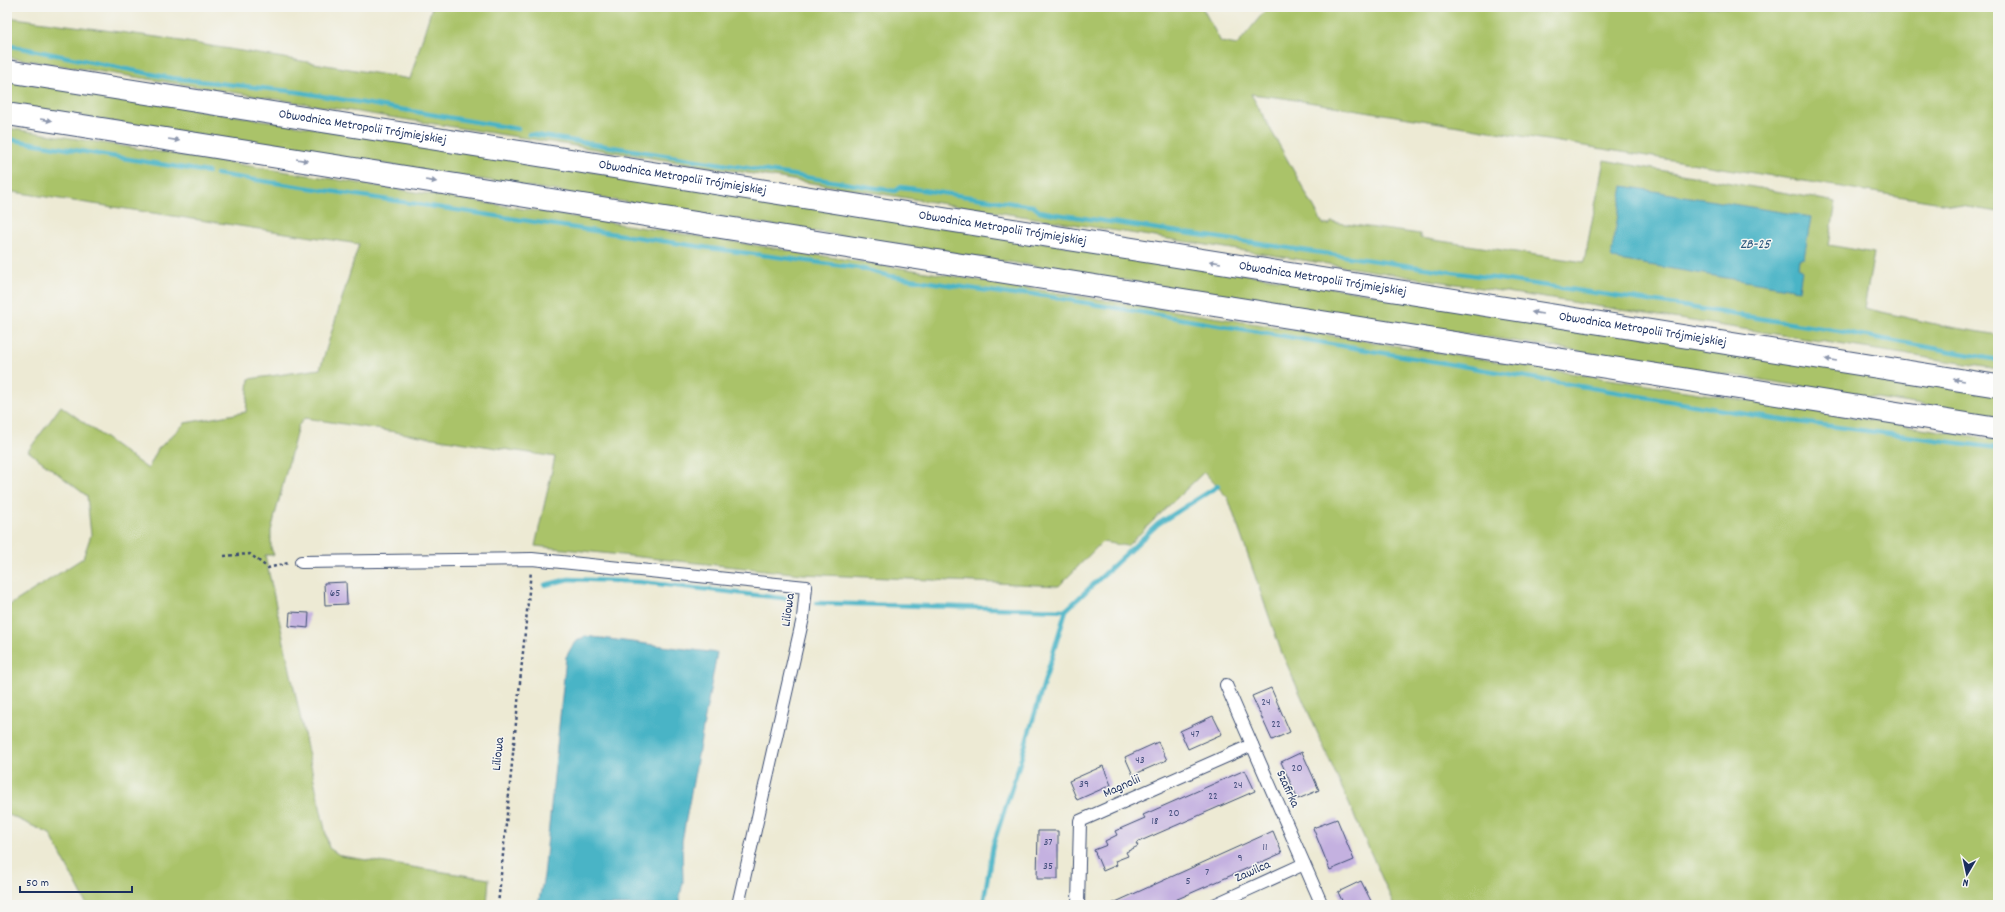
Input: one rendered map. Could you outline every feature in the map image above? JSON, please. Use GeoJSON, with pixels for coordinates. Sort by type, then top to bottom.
{"type":"FeatureCollection","features":[{"type":"Feature","properties":{"kind":"highway","name":"Obwodnica Metropolii Trójmiejskiej"},"geometry":{"type":"LineString","coordinates":[[7,71],[1998,386]]}},
{"type":"Feature","properties":{"kind":"highway"},"geometry":{"type":"LineString","coordinates":[[7,114],[1998,429]]}},
{"type":"Feature","properties":{"kind":"street","name":"Liliowa"},"geometry":{"type":"LineString","coordinates":[[301,562],[532,559],[806,587],[803,618],[738,905]]}},
{"type":"Feature","properties":{"kind":"street","name":"Szafirka"},"geometry":{"type":"LineString","coordinates":[[1226,685],[1322,905]]}},
{"type":"Feature","properties":{"kind":"street","name":"Magnolii"},"geometry":{"type":"LineString","coordinates":[[1078,905],[1080,821],[1252,744]]}},
{"type":"Feature","properties":{"kind":"street","name":"Zawilca"},"geometry":{"type":"LineString","coordinates":[[1214,905],[1304,864]]}},
{"type":"Feature","properties":{"kind":"path"},"geometry":{"type":"LineString","coordinates":[[224,556],[250,554],[268,568],[293,562],[301,562]]}},
{"type":"Feature","properties":{"kind":"path","name":"Liliowa"},"geometry":{"type":"LineString","coordinates":[[498,905],[532,559]]}},
{"type":"Feature","properties":{"kind":"green space"},"geometry":{"type":"Polygon","coordinates":[[[432,7],[1202,7],[1221,42],[1237,45],[1268,7],[1998,7],[1998,212],[1251,94],[1323,224],[1330,225],[1331,222],[1420,234],[1420,238],[1584,262],[1604,160],[1836,202],[1829,245],[1874,253],[1864,308],[1939,325],[1998,335],[1998,369],[7,57],[7,17],[157,37],[410,79],[432,7]]]}},
{"type":"Feature","properties":{"kind":"green space"},"geometry":{"type":"Polygon","coordinates":[[[7,80],[1998,392],[1998,417],[7,105],[7,80]]]}},
{"type":"Feature","properties":{"kind":"green space"},"geometry":{"type":"Polygon","coordinates":[[[7,128],[1998,440],[1998,905],[1394,905],[1281,651],[1228,498],[1204,472],[1127,546],[1102,542],[1059,586],[802,574],[535,546],[555,457],[305,418],[298,426],[271,531],[271,548],[274,555],[265,555],[329,848],[341,856],[489,879],[487,905],[87,905],[50,834],[7,814],[7,607],[83,558],[91,535],[87,496],[28,451],[61,406],[148,469],[158,449],[185,423],[246,412],[249,379],[320,369],[359,244],[7,191],[7,128]]]}},
{"type":"Feature","properties":{"kind":"water","name":"ZB-25"},"geometry":{"type":"Polygon","coordinates":[[[1623,186],[1811,217],[1804,258],[1799,259],[1798,267],[1802,270],[1799,290],[1613,259],[1611,256],[1623,186]]]}},
{"type":"Feature","properties":{"kind":"water"},"geometry":{"type":"Polygon","coordinates":[[[585,636],[717,653],[682,841],[683,882],[678,905],[538,905],[544,876],[566,657],[574,643],[585,636]]]}},
{"type":"Feature","properties":{"kind":"building"},"geometry":{"type":"Polygon","coordinates":[[[346,582],[347,604],[325,605],[324,583],[346,582]]]}},
{"type":"Feature","properties":{"kind":"building"},"geometry":{"type":"Polygon","coordinates":[[[290,612],[309,613],[308,628],[289,626],[290,612]]]}},
{"type":"Feature","properties":{"kind":"building"},"geometry":{"type":"Polygon","coordinates":[[[1271,688],[1290,732],[1272,740],[1252,696],[1271,688]]]}},
{"type":"Feature","properties":{"kind":"building"},"geometry":{"type":"Polygon","coordinates":[[[1213,716],[1222,734],[1188,749],[1180,731],[1213,716]]]}},
{"type":"Feature","properties":{"kind":"building"},"geometry":{"type":"Polygon","coordinates":[[[1158,742],[1167,760],[1133,775],[1125,757],[1158,742]]]}},
{"type":"Feature","properties":{"kind":"building"},"geometry":{"type":"Polygon","coordinates":[[[1302,752],[1319,790],[1298,799],[1281,762],[1302,752]]]}},
{"type":"Feature","properties":{"kind":"building"},"geometry":{"type":"Polygon","coordinates":[[[1103,766],[1111,785],[1077,800],[1069,781],[1103,766]]]}},
{"type":"Feature","properties":{"kind":"building"},"geometry":{"type":"Polygon","coordinates":[[[1245,770],[1255,791],[1136,843],[1138,846],[1126,852],[1128,856],[1115,861],[1117,865],[1103,871],[1094,850],[1107,845],[1105,841],[1117,835],[1115,831],[1145,818],[1143,815],[1245,770]]]}},
{"type":"Feature","properties":{"kind":"building"},"geometry":{"type":"Polygon","coordinates":[[[1337,819],[1354,860],[1330,870],[1313,828],[1337,819]]]}},
{"type":"Feature","properties":{"kind":"building"},"geometry":{"type":"Polygon","coordinates":[[[1038,831],[1058,831],[1058,879],[1037,879],[1038,831]]]}},
{"type":"Feature","properties":{"kind":"building"},"geometry":{"type":"Polygon","coordinates":[[[1273,831],[1282,853],[1164,905],[1109,905],[1273,831]]]}},
{"type":"Feature","properties":{"kind":"building"},"geometry":{"type":"Polygon","coordinates":[[[1361,881],[1373,905],[1344,905],[1338,892],[1361,881]]]}},
{"type":"Feature","properties":{"kind":"waterway"},"geometry":{"type":"LineString","coordinates":[[7,45],[171,78],[298,92],[518,129]]}},
{"type":"Feature","properties":{"kind":"waterway"},"geometry":{"type":"LineString","coordinates":[[529,134],[895,191],[901,187],[1033,206],[1039,211],[1056,214],[1657,302],[1839,331],[1998,360]]}},
{"type":"Feature","properties":{"kind":"waterway"},"geometry":{"type":"LineString","coordinates":[[7,139],[208,172]]}},
{"type":"Feature","properties":{"kind":"waterway"},"geometry":{"type":"LineString","coordinates":[[216,174],[709,248],[859,268],[890,276],[1015,295],[1025,293],[1045,296],[1776,419],[1998,448]]}},
{"type":"Feature","properties":{"kind":"waterway"},"geometry":{"type":"LineString","coordinates":[[817,603],[1066,610],[1158,524],[1218,486]]}},
{"type":"Feature","properties":{"kind":"waterway"},"geometry":{"type":"LineString","coordinates":[[545,585],[569,579],[641,582],[791,599]]}},
{"type":"Feature","properties":{"kind":"waterway"},"geometry":{"type":"LineString","coordinates":[[983,905],[993,845],[1018,769],[1066,610]]}}]}
